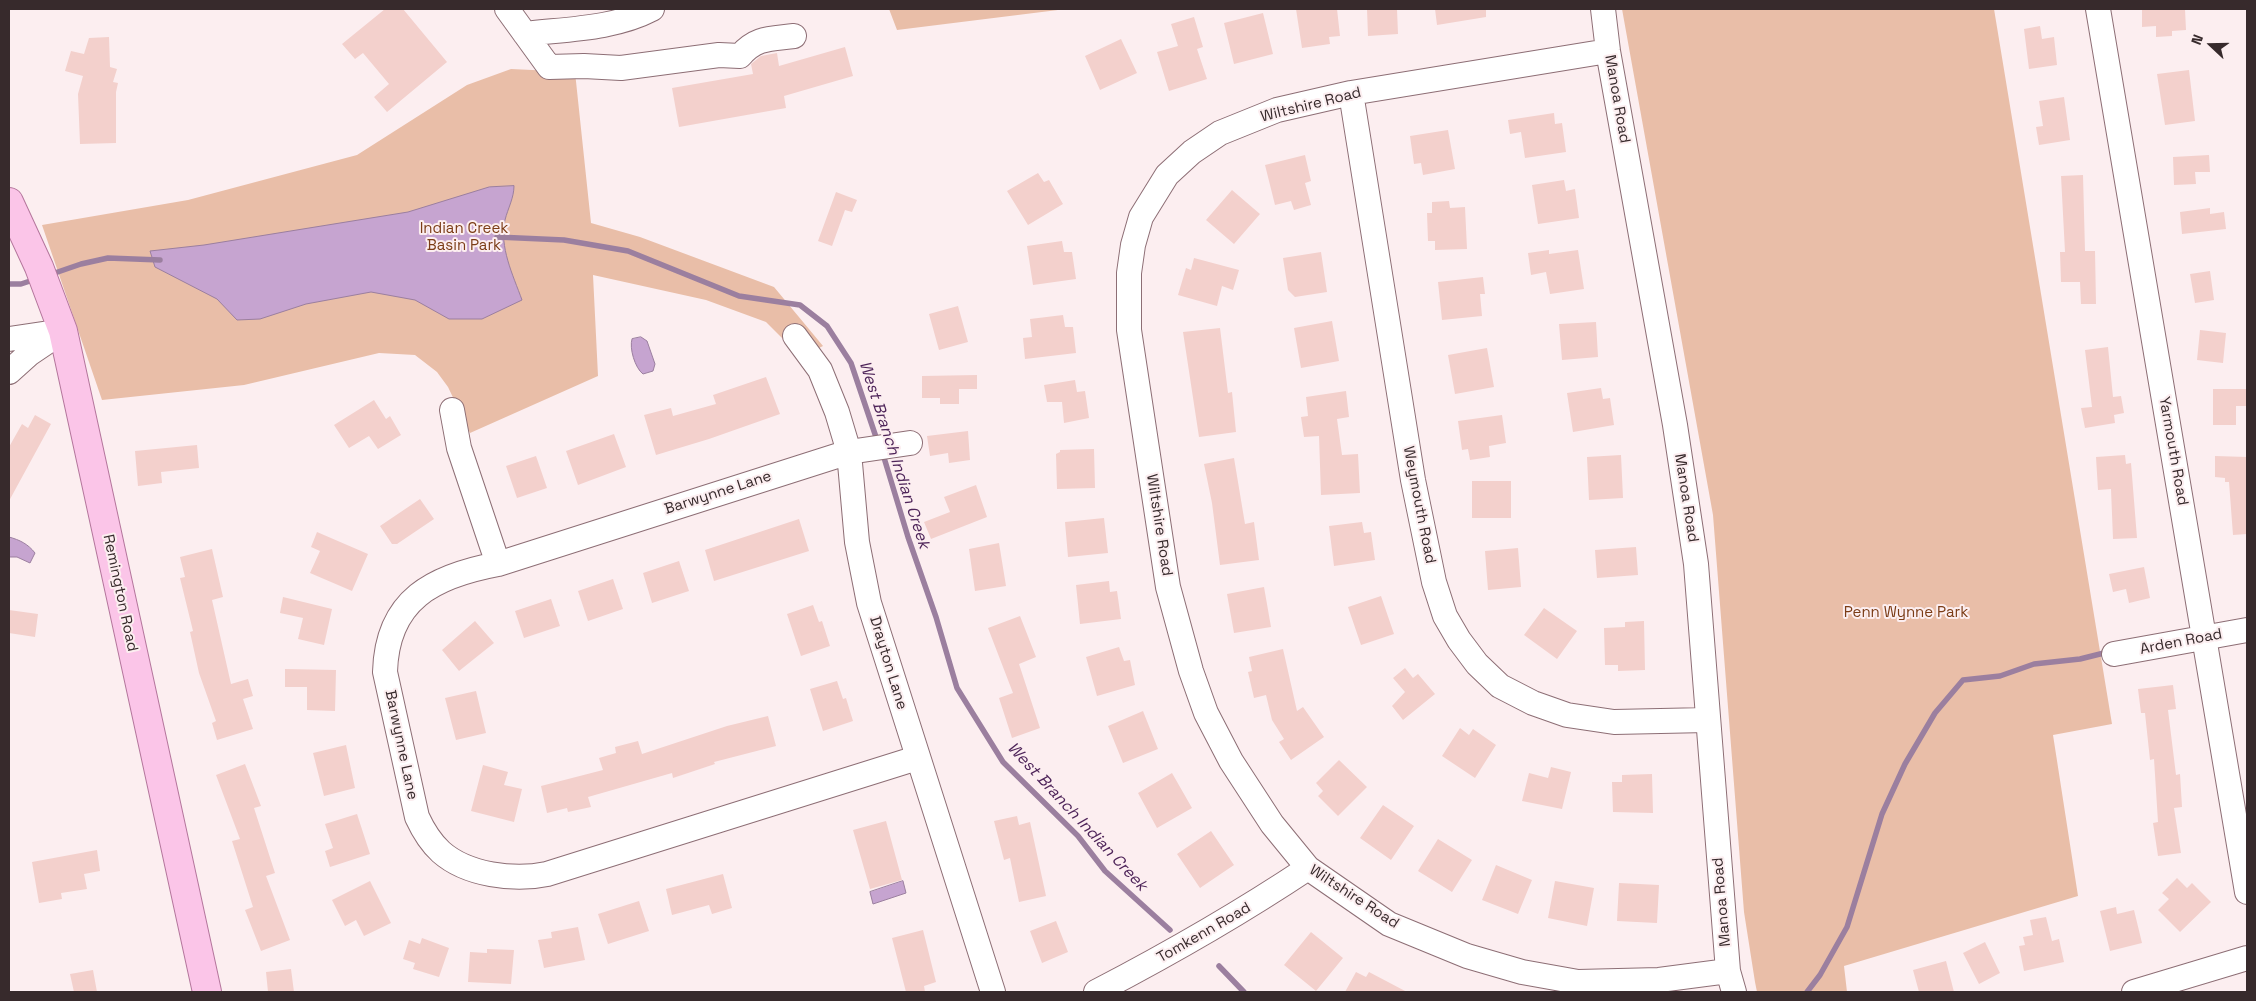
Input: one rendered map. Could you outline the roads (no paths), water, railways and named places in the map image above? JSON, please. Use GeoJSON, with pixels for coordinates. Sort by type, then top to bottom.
{"type":"FeatureCollection","features":[{"type":"Feature","properties":{"kind":"main road","name":"Remington Road"},"geometry":{"type":"LineString","coordinates":[[9,202],[42,276],[63,331],[207,992]]}},
{"type":"Feature","properties":{"kind":"street"},"geometry":{"type":"LineString","coordinates":[[506,9],[550,67],[621,68],[719,55],[740,56],[748,46],[757,40],[794,36]]}},
{"type":"Feature","properties":{"kind":"street"},"geometry":{"type":"LineString","coordinates":[[524,34],[602,25],[642,14],[652,9]]}},
{"type":"Feature","properties":{"kind":"street","name":"Manoa Road"},"geometry":{"type":"LineString","coordinates":[[1603,9],[1608,51],[1674,425],[1696,564],[1707,720],[1731,981]]}},
{"type":"Feature","properties":{"kind":"street","name":"Yarmouth Road"},"geometry":{"type":"LineString","coordinates":[[2098,9],[2204,638],[2243,846],[2247,892]]}},
{"type":"Feature","properties":{"kind":"street","name":"Wiltshire Road"},"geometry":{"type":"LineString","coordinates":[[1608,51],[1351,93],[1276,110],[1220,132],[1192,152],[1167,175],[1141,216],[1133,245],[1129,273],[1129,330],[1168,587],[1191,671],[1206,713],[1231,761],[1272,824],[1308,868],[1389,924],[1467,956],[1522,972],[1578,982],[1731,981]]}},
{"type":"Feature","properties":{"kind":"street","name":"Weymouth Road"},"geometry":{"type":"LineString","coordinates":[[1351,93],[1413,480],[1434,582],[1450,624],[1459,640],[1478,664],[1500,686],[1533,703],[1567,715],[1614,722],[1707,720]]}},
{"type":"Feature","properties":{"kind":"street"},"geometry":{"type":"LineString","coordinates":[[9,339],[63,331]]}},
{"type":"Feature","properties":{"kind":"street"},"geometry":{"type":"LineString","coordinates":[[9,372],[29,354],[63,331]]}},
{"type":"Feature","properties":{"kind":"street","name":"Drayton Lane"},"geometry":{"type":"LineString","coordinates":[[795,336],[820,370],[837,412],[849,452],[857,542],[869,603],[992,992]]}},
{"type":"Feature","properties":{"kind":"street"},"geometry":{"type":"LineString","coordinates":[[452,410],[459,448],[498,564]]}},
{"type":"Feature","properties":{"kind":"street","name":"Barwynne Lane"},"geometry":{"type":"LineString","coordinates":[[910,443],[849,452],[498,564],[450,575],[417,595],[394,625],[385,655],[385,672],[417,817],[428,837],[440,852],[454,862],[507,878],[527,879],[547,874],[917,758]]}},
{"type":"Feature","properties":{"kind":"street","name":"Arden Road"},"geometry":{"type":"LineString","coordinates":[[2114,654],[2247,630]]}},
{"type":"Feature","properties":{"kind":"street","name":"Tomkenn Road"},"geometry":{"type":"LineString","coordinates":[[1096,992],[1166,956],[1237,915],[1308,868]]}},
{"type":"Feature","properties":{"kind":"street"},"geometry":{"type":"LineString","coordinates":[[2134,992],[2198,984],[2247,958]]}},
{"type":"Feature","properties":{"kind":"waterway","name":"West Branch Indian Creek"},"geometry":{"type":"LineString","coordinates":[[497,237],[564,240],[628,251],[739,296],[800,305],[827,326],[851,363],[878,443]]}},
{"type":"Feature","properties":{"kind":"waterway","name":"West Branch Indian Creek"},"geometry":{"type":"LineString","coordinates":[[49,275],[81,264],[108,258],[160,260]]}},
{"type":"Feature","properties":{"kind":"waterway","name":"West Branch Indian Creek"},"geometry":{"type":"LineString","coordinates":[[9,284],[21,284],[36,279]]}},
{"type":"Feature","properties":{"kind":"waterway","name":"West Branch Indian Creek"},"geometry":{"type":"LineString","coordinates":[[882,451],[957,688],[1003,762],[1078,836],[1105,871],[1170,930]]}},
{"type":"Feature","properties":{"kind":"waterway","name":"West Branch Indian Creek"},"geometry":{"type":"LineString","coordinates":[[1807,992],[1820,975],[1847,927],[1882,814],[1905,764],[1935,713],[1963,680],[2000,676],[2034,664],[2080,659],[2104,653]]}},
{"type":"Feature","properties":{"kind":"waterway","name":"West Branch Indian Creek"},"geometry":{"type":"LineString","coordinates":[[1219,966],[1244,992]]}},
{"type":"Feature","properties":{"kind":"park label","name":"Indian Creek Basin Park"},"geometry":{"type":"Point","coordinates":[464,238]}},
{"type":"Feature","properties":{"kind":"park label","name":"Penn Wynne Park"},"geometry":{"type":"Point","coordinates":[1906,613]}}]}
